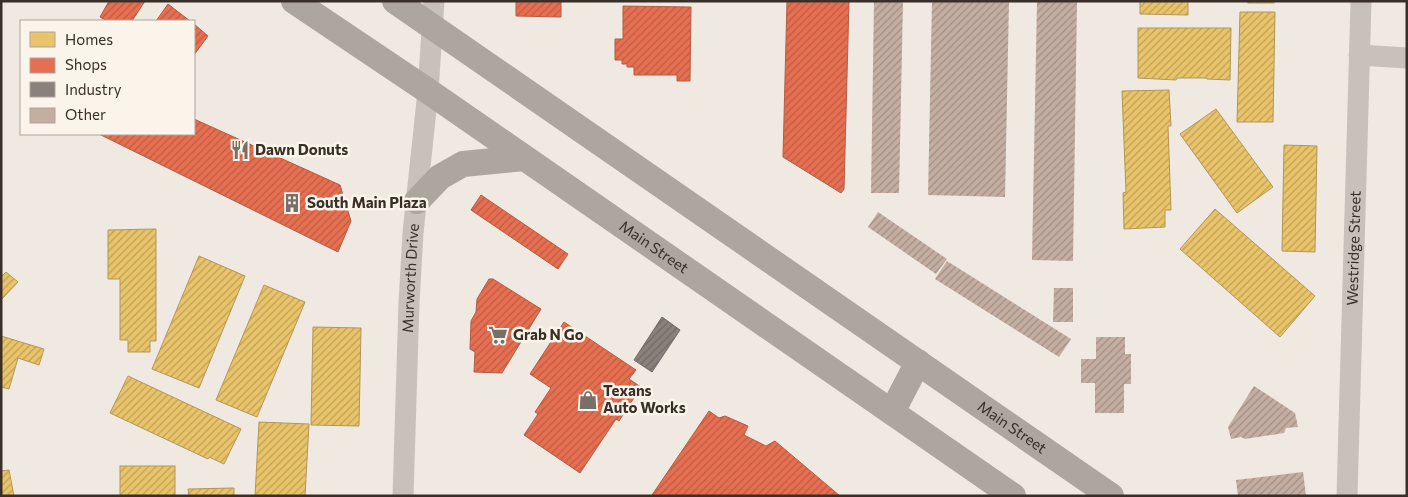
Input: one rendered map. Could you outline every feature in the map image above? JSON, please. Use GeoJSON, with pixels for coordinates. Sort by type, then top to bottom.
{"type":"FeatureCollection","features":[{"type":"Feature","properties":{"kind":"main road","name":"Main Street"},"geometry":{"type":"LineString","coordinates":[[294,1],[1013,496]]}},
{"type":"Feature","properties":{"kind":"main road","name":"Main Street"},"geometry":{"type":"LineString","coordinates":[[395,1],[1111,496]]}},
{"type":"Feature","properties":{"kind":"main road"},"geometry":{"type":"LineString","coordinates":[[416,201],[440,177],[463,164],[524,158]]}},
{"type":"Feature","properties":{"kind":"main road"},"geometry":{"type":"LineString","coordinates":[[892,412],[918,362]]}},
{"type":"Feature","properties":{"kind":"street","name":"Murworth Drive"},"geometry":{"type":"LineString","coordinates":[[404,496],[408,303],[416,201],[428,92],[434,1]]}},
{"type":"Feature","properties":{"kind":"street","name":"Westridge Street"},"geometry":{"type":"LineString","coordinates":[[1347,496],[1361,1]]}},
{"type":"Feature","properties":{"kind":"street"},"geometry":{"type":"LineString","coordinates":[[1359,55],[1407,58]]}},
{"type":"Feature","properties":{"kind":"building: Homes"},"geometry":{"type":"Polygon","coordinates":[[[1140,1],[1188,1],[1188,15],[1140,14],[1140,1]]]}},
{"type":"Feature","properties":{"kind":"building: Homes"},"geometry":{"type":"Polygon","coordinates":[[[1248,1],[1274,1],[1274,3],[1248,3],[1248,1]]]}},
{"type":"Feature","properties":{"kind":"building: Homes"},"geometry":{"type":"Polygon","coordinates":[[[1240,12],[1275,12],[1273,122],[1237,122],[1240,12]]]}},
{"type":"Feature","properties":{"kind":"building: Homes"},"geometry":{"type":"Polygon","coordinates":[[[1138,28],[1231,28],[1230,80],[1138,78],[1138,28]]]}},
{"type":"Feature","properties":{"kind":"building: Homes"},"geometry":{"type":"Polygon","coordinates":[[[1169,90],[1171,126],[1168,126],[1171,210],[1165,210],[1165,227],[1124,229],[1123,193],[1126,192],[1122,91],[1169,90]]]}},
{"type":"Feature","properties":{"kind":"building: Homes"},"geometry":{"type":"Polygon","coordinates":[[[1216,109],[1273,187],[1237,213],[1180,134],[1216,109]]]}},
{"type":"Feature","properties":{"kind":"building: Homes"},"geometry":{"type":"Polygon","coordinates":[[[1284,145],[1317,146],[1315,252],[1282,251],[1284,145]]]}},
{"type":"Feature","properties":{"kind":"building: Homes"},"geometry":{"type":"Polygon","coordinates":[[[1215,209],[1315,296],[1280,337],[1180,249],[1215,209]]]}},
{"type":"Feature","properties":{"kind":"building: Homes"},"geometry":{"type":"Polygon","coordinates":[[[156,229],[156,341],[150,341],[150,352],[128,352],[128,340],[120,340],[120,279],[108,279],[108,230],[156,229]]]}},
{"type":"Feature","properties":{"kind":"building: Homes"},"geometry":{"type":"Polygon","coordinates":[[[199,256],[245,276],[199,388],[152,369],[199,256]]]}},
{"type":"Feature","properties":{"kind":"building: Homes"},"geometry":{"type":"Polygon","coordinates":[[[6,272],[18,282],[1,300],[1,277],[6,272]]]}},
{"type":"Feature","properties":{"kind":"building: Homes"},"geometry":{"type":"Polygon","coordinates":[[[264,285],[305,302],[257,417],[216,400],[264,285]]]}},
{"type":"Feature","properties":{"kind":"building: Homes"},"geometry":{"type":"Polygon","coordinates":[[[313,327],[361,328],[359,426],[311,425],[313,327]]]}},
{"type":"Feature","properties":{"kind":"building: Homes"},"geometry":{"type":"Polygon","coordinates":[[[1,336],[44,349],[39,365],[18,358],[9,389],[1,387],[1,336]]]}},
{"type":"Feature","properties":{"kind":"building: Homes"},"geometry":{"type":"Polygon","coordinates":[[[128,376],[241,429],[224,464],[209,457],[208,459],[110,413],[128,376]]]}},
{"type":"Feature","properties":{"kind":"building: Homes"},"geometry":{"type":"Polygon","coordinates":[[[259,422],[309,424],[305,496],[255,496],[259,422]]]}},
{"type":"Feature","properties":{"kind":"building: Homes"},"geometry":{"type":"Polygon","coordinates":[[[120,466],[175,466],[175,496],[120,496],[120,466]]]}},
{"type":"Feature","properties":{"kind":"building: Homes"},"geometry":{"type":"Polygon","coordinates":[[[9,470],[14,496],[1,496],[1,471],[9,470]]]}},
{"type":"Feature","properties":{"kind":"building: Homes"},"geometry":{"type":"Polygon","coordinates":[[[234,488],[234,496],[189,496],[188,489],[234,488]]]}},
{"type":"Feature","properties":{"kind":"building: Shops"},"geometry":{"type":"Polygon","coordinates":[[[109,1],[145,1],[133,20],[105,20],[100,17],[109,1]]]}},
{"type":"Feature","properties":{"kind":"building: Shops"},"geometry":{"type":"Polygon","coordinates":[[[516,1],[561,1],[561,17],[516,16],[516,1]]]}},
{"type":"Feature","properties":{"kind":"building: Shops"},"geometry":{"type":"Polygon","coordinates":[[[787,1],[849,1],[844,189],[841,193],[783,157],[787,1]]]}},
{"type":"Feature","properties":{"kind":"building: Shops"},"geometry":{"type":"Polygon","coordinates":[[[168,4],[189,20],[157,20],[168,4]]]}},
{"type":"Feature","properties":{"kind":"building: Shops"},"geometry":{"type":"Polygon","coordinates":[[[623,6],[691,7],[690,81],[677,81],[677,75],[634,75],[634,67],[627,67],[627,64],[622,64],[622,60],[615,60],[615,39],[623,39],[623,6]]]}},
{"type":"Feature","properties":{"kind":"building: Shops"},"geometry":{"type":"Polygon","coordinates":[[[195,25],[208,36],[195,54],[195,25]]]}},
{"type":"Feature","properties":{"kind":"building: Shops","name":"South Main Plaza"},"geometry":{"type":"Polygon","coordinates":[[[195,119],[340,185],[351,221],[338,252],[101,135],[195,135],[195,119]]]}},
{"type":"Feature","properties":{"kind":"building: Shops"},"geometry":{"type":"Polygon","coordinates":[[[481,195],[568,254],[558,269],[471,210],[481,195]]]}},
{"type":"Feature","properties":{"kind":"building: Shops","name":"Grab N Go"},"geometry":{"type":"Polygon","coordinates":[[[489,279],[493,279],[541,309],[502,373],[474,372],[475,352],[470,349],[471,321],[476,312],[477,299],[489,279]]]}},
{"type":"Feature","properties":{"kind":"building: Shops","name":"Texans Auto Works"},"geometry":{"type":"Polygon","coordinates":[[[564,322],[636,370],[629,379],[641,387],[619,421],[616,419],[580,473],[524,435],[538,414],[535,412],[551,388],[530,374],[564,322]]]}},
{"type":"Feature","properties":{"kind":"building: Shops"},"geometry":{"type":"Polygon","coordinates":[[[709,411],[719,418],[725,416],[748,426],[744,435],[766,446],[775,441],[840,496],[652,495],[709,411]]]}},
{"type":"Feature","properties":{"kind":"building: Industry"},"geometry":{"type":"Polygon","coordinates":[[[662,317],[680,330],[652,372],[634,360],[662,317]]]}},
{"type":"Feature","properties":{"kind":"building: Other"},"geometry":{"type":"Polygon","coordinates":[[[874,1],[903,1],[899,193],[871,193],[874,1]]]}},
{"type":"Feature","properties":{"kind":"building: Other"},"geometry":{"type":"Polygon","coordinates":[[[932,1],[1009,1],[1005,197],[928,195],[932,1]]]}},
{"type":"Feature","properties":{"kind":"building: Other"},"geometry":{"type":"Polygon","coordinates":[[[1037,1],[1077,1],[1073,261],[1032,260],[1037,1]]]}},
{"type":"Feature","properties":{"kind":"building: Other"},"geometry":{"type":"Polygon","coordinates":[[[878,212],[947,259],[936,274],[868,227],[878,212]]]}},
{"type":"Feature","properties":{"kind":"building: Other"},"geometry":{"type":"Polygon","coordinates":[[[947,261],[1071,339],[1059,357],[935,279],[947,261]]]}},
{"type":"Feature","properties":{"kind":"building: Other"},"geometry":{"type":"Polygon","coordinates":[[[1054,288],[1073,288],[1073,322],[1053,322],[1054,288]]]}},
{"type":"Feature","properties":{"kind":"building: Other"},"geometry":{"type":"Polygon","coordinates":[[[1096,337],[1125,337],[1125,354],[1131,354],[1131,384],[1124,384],[1124,413],[1095,413],[1095,383],[1081,383],[1081,359],[1096,359],[1096,337]]]}},
{"type":"Feature","properties":{"kind":"building: Other"},"geometry":{"type":"Polygon","coordinates":[[[1254,386],[1295,413],[1298,427],[1286,428],[1284,433],[1245,439],[1241,437],[1231,439],[1228,427],[1254,386]]]}},
{"type":"Feature","properties":{"kind":"building: Other"},"geometry":{"type":"Polygon","coordinates":[[[1303,472],[1306,496],[1238,496],[1236,480],[1303,472]]]}},
{"type":"Feature","properties":{"kind":"place","name":"Dawn Donuts"},"geometry":{"type":"Point","coordinates":[240,150]}},
{"type":"Feature","properties":{"kind":"place","name":"South Main Plaza"},"geometry":{"type":"Point","coordinates":[292,203]}},
{"type":"Feature","properties":{"kind":"place","name":"Grab N Go"},"geometry":{"type":"Point","coordinates":[498,335]}},
{"type":"Feature","properties":{"kind":"place","name":"Texans Auto Works"},"geometry":{"type":"Point","coordinates":[588,400]}}]}
